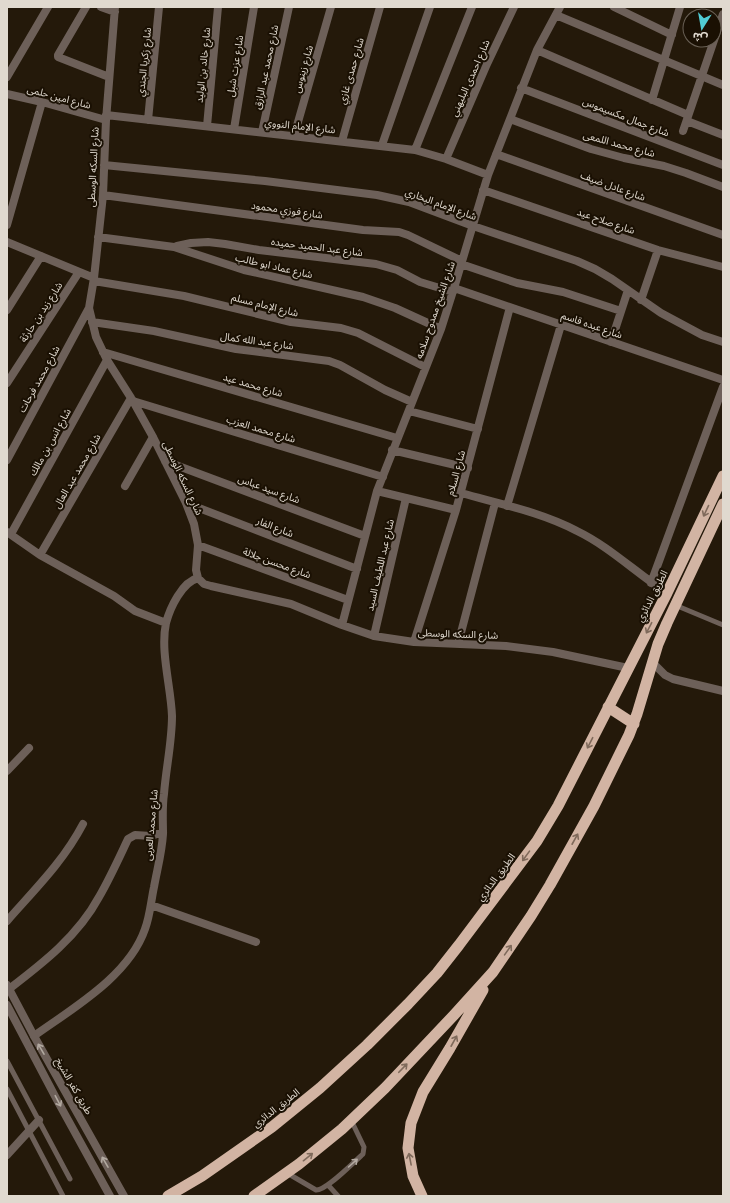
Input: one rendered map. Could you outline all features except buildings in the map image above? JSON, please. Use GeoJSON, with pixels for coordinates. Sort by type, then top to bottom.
{"type":"FeatureCollection","features":[{"type":"Feature","properties":{"kind":"highway","name":"الطريق الدائري"},"geometry":{"type":"LineString","coordinates":[[168,1196],[202,1176],[272,1127],[320,1088],[367,1045],[437,973],[459,945],[537,841],[558,806],[667,593],[723,476]]}},
{"type":"Feature","properties":{"kind":"highway"},"geometry":{"type":"LineString","coordinates":[[422,1196],[413,1176],[408,1148],[411,1123],[423,1092],[493,972],[550,885],[594,806],[634,724],[652,662],[667,623],[723,504]]}},
{"type":"Feature","properties":{"kind":"highway"},"geometry":{"type":"LineString","coordinates":[[690,545],[701,550]]}},
{"type":"Feature","properties":{"kind":"highway"},"geometry":{"type":"LineString","coordinates":[[608,707],[634,724]]}},
{"type":"Feature","properties":{"kind":"highway"},"geometry":{"type":"LineString","coordinates":[[254,1196],[286,1174],[351,1120],[433,1037],[493,972]]}},
{"type":"Feature","properties":{"kind":"street"},"geometry":{"type":"LineString","coordinates":[[7,77],[48,7]]}},
{"type":"Feature","properties":{"kind":"street"},"geometry":{"type":"LineString","coordinates":[[86,7],[58,57],[109,77]]}},
{"type":"Feature","properties":{"kind":"street"},"geometry":{"type":"LineString","coordinates":[[101,7],[115,10]]}},
{"type":"Feature","properties":{"kind":"street","name":"شارع زكريا الجندي"},"geometry":{"type":"LineString","coordinates":[[148,120],[159,7]]}},
{"type":"Feature","properties":{"kind":"street","name":"شارع خالد بن الوليد"},"geometry":{"type":"LineString","coordinates":[[207,126],[218,7]]}},
{"type":"Feature","properties":{"kind":"street","name":"شارع عزت شبل"},"geometry":{"type":"LineString","coordinates":[[234,129],[254,7]]}},
{"type":"Feature","properties":{"kind":"street","name":"شارع محمد عبد الرازق"},"geometry":{"type":"LineString","coordinates":[[262,132],[289,7]]}},
{"type":"Feature","properties":{"kind":"street","name":"شارع زينوس"},"geometry":{"type":"LineString","coordinates":[[294,136],[331,7]]}},
{"type":"Feature","properties":{"kind":"street","name":"شارع حمدى غازي"},"geometry":{"type":"LineString","coordinates":[[342,141],[380,7]]}},
{"type":"Feature","properties":{"kind":"street"},"geometry":{"type":"LineString","coordinates":[[382,145],[430,7]]}},
{"type":"Feature","properties":{"kind":"street"},"geometry":{"type":"LineString","coordinates":[[415,150],[472,7]]}},
{"type":"Feature","properties":{"kind":"street","name":"شارع احمدى البليهني"},"geometry":{"type":"LineString","coordinates":[[446,159],[481,77],[514,7]]}},
{"type":"Feature","properties":{"kind":"street","name":"شارع الشيخ ممدوح سلامه"},"geometry":{"type":"LineString","coordinates":[[342,625],[377,491],[441,329],[488,175],[537,50],[560,7]]}},
{"type":"Feature","properties":{"kind":"street"},"geometry":{"type":"LineString","coordinates":[[614,7],[672,35]]}},
{"type":"Feature","properties":{"kind":"street"},"geometry":{"type":"LineString","coordinates":[[652,100],[680,7]]}},
{"type":"Feature","properties":{"kind":"street","name":"شارع السكه الوسطى"},"geometry":{"type":"LineString","coordinates":[[115,10],[106,118],[102,195],[94,280],[89,308],[102,352],[132,399],[186,503],[194,524],[198,545],[196,570],[198,578],[204,584],[211,586],[291,604],[342,625],[374,636],[414,642],[506,646],[553,652],[628,668]]}},
{"type":"Feature","properties":{"kind":"street"},"geometry":{"type":"LineString","coordinates":[[683,131],[723,14]]}},
{"type":"Feature","properties":{"kind":"street"},"geometry":{"type":"LineString","coordinates":[[556,15],[723,85]]}},
{"type":"Feature","properties":{"kind":"street"},"geometry":{"type":"LineString","coordinates":[[537,50],[652,100],[723,135]]}},
{"type":"Feature","properties":{"kind":"street","name":"شارع جمال مكسيموس"},"geometry":{"type":"LineString","coordinates":[[521,88],[723,165]]}},
{"type":"Feature","properties":{"kind":"street","name":"شارع امين حلمى"},"geometry":{"type":"LineString","coordinates":[[8,96],[42,102],[106,118]]}},
{"type":"Feature","properties":{"kind":"street"},"geometry":{"type":"LineString","coordinates":[[7,225],[42,102]]}},
{"type":"Feature","properties":{"kind":"street","name":"شارع الإمام النووي"},"geometry":{"type":"LineString","coordinates":[[106,118],[148,120],[382,145],[415,150],[446,159],[488,175]]}},
{"type":"Feature","properties":{"kind":"street","name":"شارع محمد اللمعى"},"geometry":{"type":"LineString","coordinates":[[510,119],[591,148],[624,158],[672,168],[723,187]]}},
{"type":"Feature","properties":{"kind":"street","name":"شارع عادل ضيف"},"geometry":{"type":"LineString","coordinates":[[496,154],[723,235]]}},
{"type":"Feature","properties":{"kind":"street","name":"شارع الإمام البخاري"},"geometry":{"type":"LineString","coordinates":[[104,165],[265,181],[377,195],[420,205],[473,226],[577,261],[595,269],[641,300],[681,324],[702,335],[723,342]]}},
{"type":"Feature","properties":{"kind":"street","name":"شارع صلاح عيد"},"geometry":{"type":"LineString","coordinates":[[483,190],[658,250],[723,267]]}},
{"type":"Feature","properties":{"kind":"street","name":"شارع فوزي محمود"},"geometry":{"type":"LineString","coordinates":[[102,195],[363,230],[408,234],[462,263],[517,283],[563,292],[621,311]]}},
{"type":"Feature","properties":{"kind":"street","name":"شارع عماد ابو طالب"},"geometry":{"type":"LineString","coordinates":[[98,237],[174,247],[238,268],[362,296],[395,308],[441,329]]}},
{"type":"Feature","properties":{"kind":"street","name":"شارع الإمام مسلم"},"geometry":{"type":"LineString","coordinates":[[7,242],[79,272],[94,280],[184,296],[291,322],[341,328],[358,333],[425,367]]}},
{"type":"Feature","properties":{"kind":"street","name":"شارع عبد الحميد حميده"},"geometry":{"type":"LineString","coordinates":[[174,247],[191,243],[208,242],[376,264],[397,270],[420,282],[454,290]]}},
{"type":"Feature","properties":{"kind":"street"},"geometry":{"type":"LineString","coordinates":[[641,300],[658,250]]}},
{"type":"Feature","properties":{"kind":"street"},"geometry":{"type":"LineString","coordinates":[[7,310],[41,256]]}},
{"type":"Feature","properties":{"kind":"street","name":"شارع زيد بن حارثة"},"geometry":{"type":"LineString","coordinates":[[7,383],[79,272]]}},
{"type":"Feature","properties":{"kind":"street","name":"شارع عبده قاسم"},"geometry":{"type":"LineString","coordinates":[[454,290],[510,307],[723,380]]}},
{"type":"Feature","properties":{"kind":"street"},"geometry":{"type":"LineString","coordinates":[[611,342],[628,290]]}},
{"type":"Feature","properties":{"kind":"street","name":"شارع السلام"},"geometry":{"type":"LineString","coordinates":[[414,642],[461,493],[510,307]]}},
{"type":"Feature","properties":{"kind":"street","name":"شارع محمد فرحات"},"geometry":{"type":"LineString","coordinates":[[7,460],[89,308]]}},
{"type":"Feature","properties":{"kind":"street","name":"شارع عبد الله كمال"},"geometry":{"type":"LineString","coordinates":[[92,322],[154,331],[236,349],[329,361],[340,365],[385,390],[412,402]]}},
{"type":"Feature","properties":{"kind":"street"},"geometry":{"type":"LineString","coordinates":[[507,506],[561,325]]}},
{"type":"Feature","properties":{"kind":"street","name":"شارع محمد عيد"},"geometry":{"type":"LineString","coordinates":[[102,352],[397,438]]}},
{"type":"Feature","properties":{"kind":"street","name":"شارع انس بن مالك"},"geometry":{"type":"LineString","coordinates":[[9,533],[106,360]]}},
{"type":"Feature","properties":{"kind":"street"},"geometry":{"type":"LineString","coordinates":[[651,583],[723,387]]}},
{"type":"Feature","properties":{"kind":"street","name":"شارع محمد العزب"},"geometry":{"type":"LineString","coordinates":[[132,399],[382,477]]}},
{"type":"Feature","properties":{"kind":"street","name":"شارع محمد عبد العال"},"geometry":{"type":"LineString","coordinates":[[40,555],[132,399]]}},
{"type":"Feature","properties":{"kind":"street"},"geometry":{"type":"LineString","coordinates":[[409,411],[478,428]]}},
{"type":"Feature","properties":{"kind":"street"},"geometry":{"type":"LineString","coordinates":[[125,486],[153,437]]}},
{"type":"Feature","properties":{"kind":"street"},"geometry":{"type":"LineString","coordinates":[[392,450],[468,468]]}},
{"type":"Feature","properties":{"kind":"street","name":"شارع سيد عباس"},"geometry":{"type":"LineString","coordinates":[[165,461],[366,536]]}},
{"type":"Feature","properties":{"kind":"street"},"geometry":{"type":"LineString","coordinates":[[377,491],[456,510]]}},
{"type":"Feature","properties":{"kind":"street"},"geometry":{"type":"LineString","coordinates":[[461,493],[556,521],[578,531],[598,543],[651,583],[667,593]]}},
{"type":"Feature","properties":{"kind":"street","name":"شارع عبد اللطيف السيد"},"geometry":{"type":"LineString","coordinates":[[374,636],[406,498]]}},
{"type":"Feature","properties":{"kind":"street","name":"شارع الفار"},"geometry":{"type":"LineString","coordinates":[[186,503],[357,569]]}},
{"type":"Feature","properties":{"kind":"street"},"geometry":{"type":"LineString","coordinates":[[458,644],[496,503]]}},
{"type":"Feature","properties":{"kind":"street"},"geometry":{"type":"LineString","coordinates":[[9,533],[40,555],[114,596],[135,611],[166,623]]}},
{"type":"Feature","properties":{"kind":"street","name":"شارع محسن جلالة"},"geometry":{"type":"LineString","coordinates":[[198,545],[348,600]]}},
{"type":"Feature","properties":{"kind":"street","name":"شارع محمد العربى"},"geometry":{"type":"LineString","coordinates":[[34,1036],[101,987],[120,971],[135,951],[145,929],[161,848],[164,795],[172,722],[165,649],[166,623],[170,610],[184,587],[188,582],[198,578]]}},
{"type":"Feature","properties":{"kind":"street"},"geometry":{"type":"LineString","coordinates":[[652,662],[665,675],[673,679],[723,691]]}},
{"type":"Feature","properties":{"kind":"street"},"geometry":{"type":"LineString","coordinates":[[7,771],[29,748]]}},
{"type":"Feature","properties":{"kind":"street"},"geometry":{"type":"LineString","coordinates":[[7,921],[61,859],[83,824]]}},
{"type":"Feature","properties":{"kind":"street"},"geometry":{"type":"LineString","coordinates":[[8,987],[45,962],[83,921],[99,898],[128,839],[135,835],[151,836],[163,832]]}},
{"type":"Feature","properties":{"kind":"street"},"geometry":{"type":"LineString","coordinates":[[150,905],[256,942]]}},
{"type":"Feature","properties":{"kind":"street","name":"طريق كفر الشيخ"},"geometry":{"type":"LineString","coordinates":[[8,987],[124,1196]]}},
{"type":"Feature","properties":{"kind":"street","name":"طريق كفر الشيخ"},"geometry":{"type":"LineString","coordinates":[[7,1005],[110,1196]]}},
{"type":"Feature","properties":{"kind":"street"},"geometry":{"type":"LineString","coordinates":[[7,1155],[39,1120]]}},
{"type":"Feature","properties":{"kind":"lane"},"geometry":{"type":"LineString","coordinates":[[675,605],[723,625]]}},
{"type":"Feature","properties":{"kind":"lane"},"geometry":{"type":"LineString","coordinates":[[7,1061],[70,1179]]}},
{"type":"Feature","properties":{"kind":"lane"},"geometry":{"type":"LineString","coordinates":[[7,1089],[63,1196]]}},
{"type":"Feature","properties":{"kind":"lane"},"geometry":{"type":"LineString","coordinates":[[286,1174],[316,1190],[321,1190],[328,1185],[363,1154],[364,1147],[351,1120]]}},
{"type":"Feature","properties":{"kind":"lane"},"geometry":{"type":"LineString","coordinates":[[328,1185],[338,1196]]}}]}
